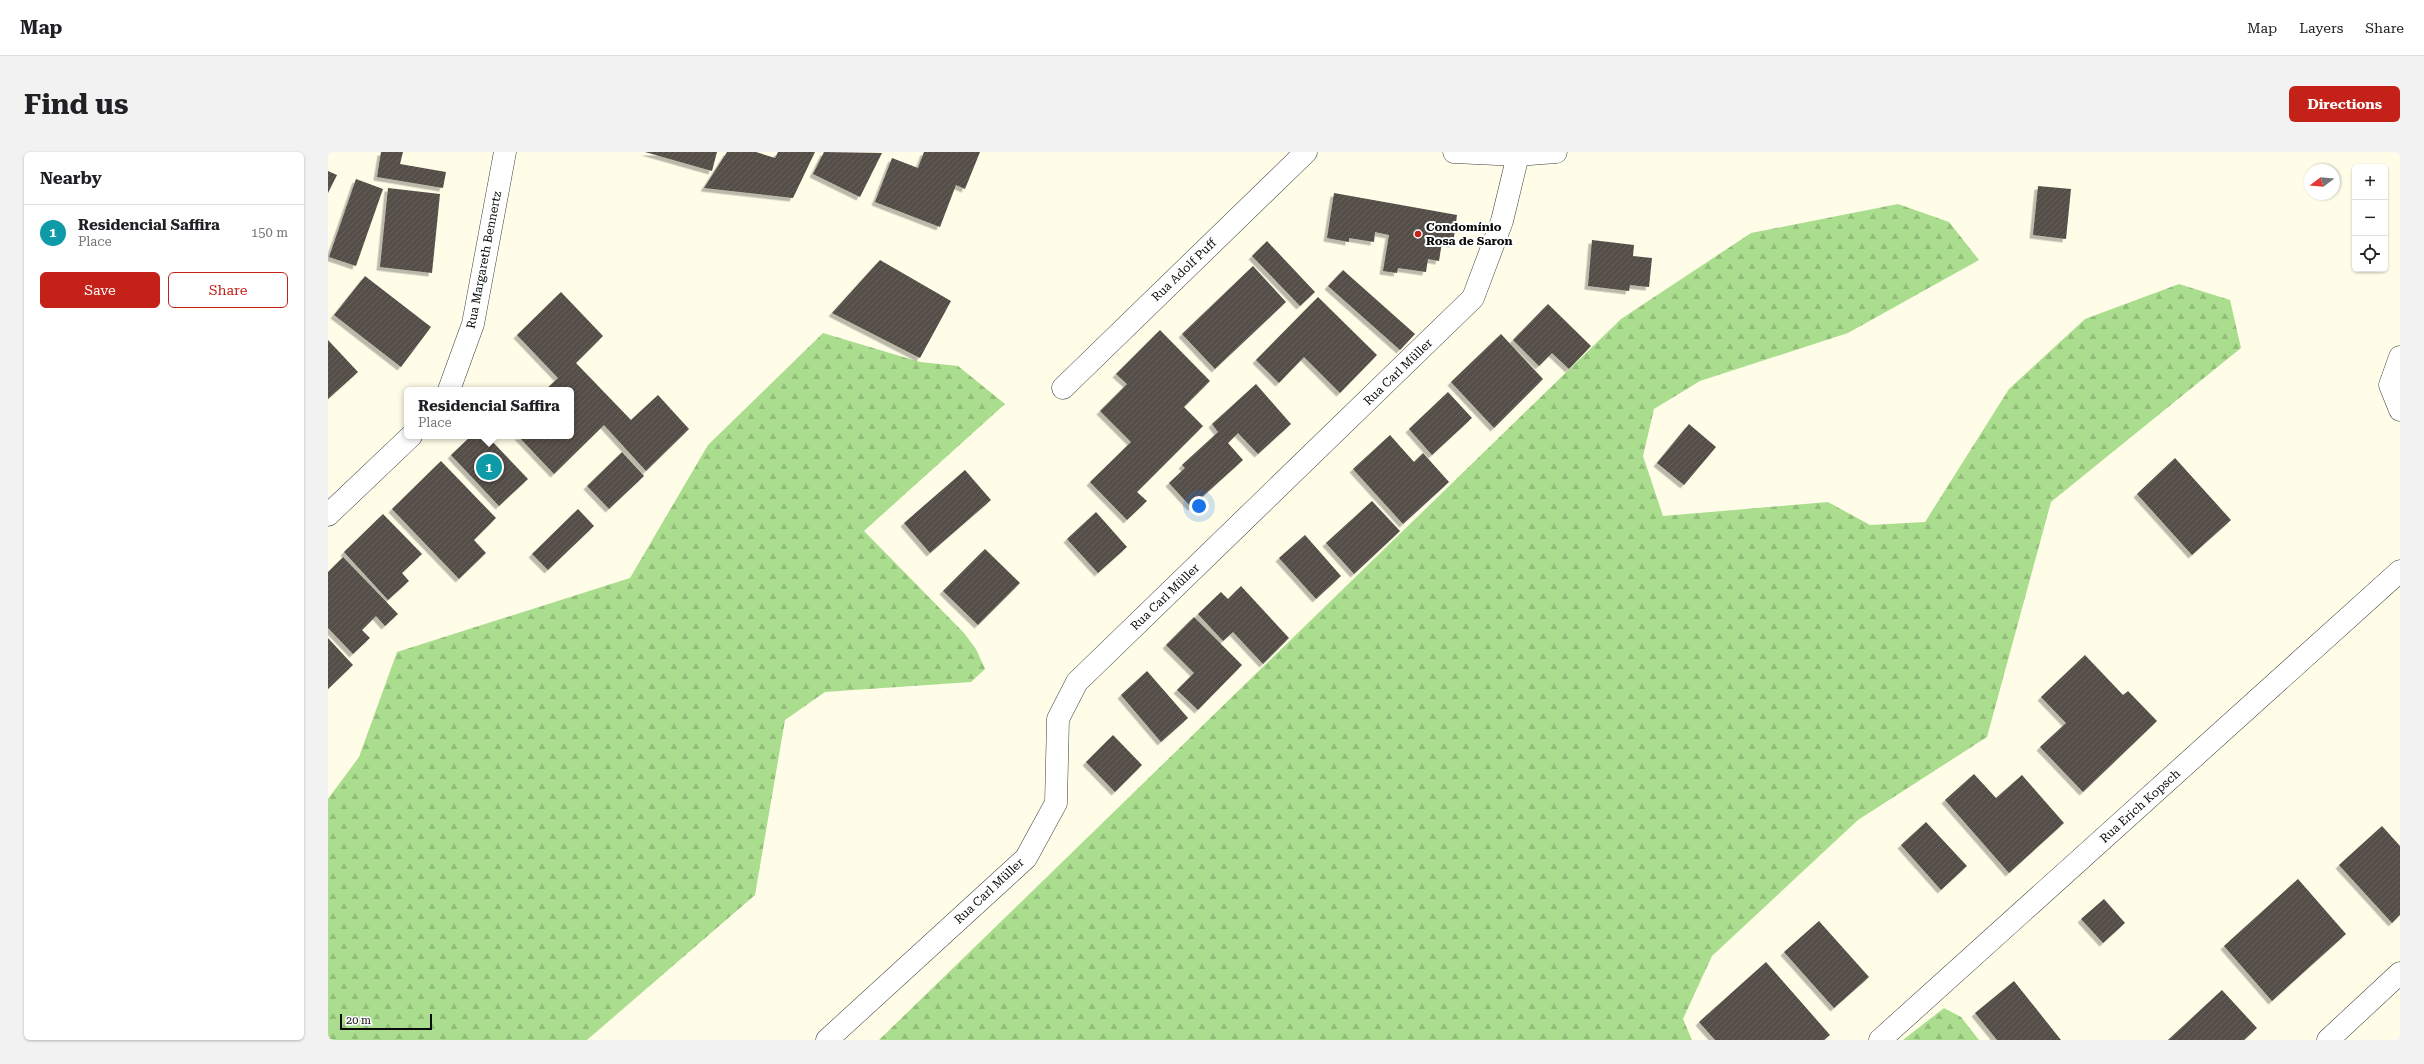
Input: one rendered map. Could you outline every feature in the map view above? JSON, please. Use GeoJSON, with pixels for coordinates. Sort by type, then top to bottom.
{"type":"FeatureCollection","features":[{"type":"Feature","properties":{"kind":"street","name":"Rua Margareth Bennertz"},"geometry":{"type":"LineString","coordinates":[[450,387],[473,324],[505,152]]}},
{"type":"Feature","properties":{"kind":"street","name":"Rua Adolf Puff"},"geometry":{"type":"LineString","coordinates":[[1063,388],[1306,152]]}},
{"type":"Feature","properties":{"kind":"street"},"geometry":{"type":"LineString","coordinates":[[1454,152],[1518,155],[1556,152]]}},
{"type":"Feature","properties":{"kind":"street","name":"Rua Carl Müller"},"geometry":{"type":"LineString","coordinates":[[827,1040],[1026,858],[1056,803],[1058,719],[1076,682],[1473,298],[1502,221],[1518,155]]}},
{"type":"Feature","properties":{"kind":"street"},"geometry":{"type":"LineString","coordinates":[[2400,357],[2390,385],[2400,410]]}},
{"type":"Feature","properties":{"kind":"street"},"geometry":{"type":"LineString","coordinates":[[328,515],[408,439]]}},
{"type":"Feature","properties":{"kind":"street","name":"Rua Erich Kopsch"},"geometry":{"type":"LineString","coordinates":[[1880,1040],[2400,571]]}},
{"type":"Feature","properties":{"kind":"street"},"geometry":{"type":"LineString","coordinates":[[2328,1040],[2400,972]]}},
{"type":"Feature","properties":{"kind":"green space"},"geometry":{"type":"Polygon","coordinates":[[[1898,204],[1949,222],[1979,260],[1848,333],[1700,381],[1654,409],[1643,456],[1663,516],[1828,502],[1870,525],[1925,522],[2009,389],[2085,319],[2179,284],[2230,300],[2241,348],[2051,502],[1987,737],[1858,820],[1712,956],[1683,1019],[1692,1040],[879,1040],[1621,319],[1751,233],[1898,204]]]}},
{"type":"Feature","properties":{"kind":"green space"},"geometry":{"type":"Polygon","coordinates":[[[823,333],[920,362],[958,366],[1005,404],[864,531],[964,633],[976,649],[985,669],[971,682],[825,692],[785,720],[755,895],[587,1040],[328,1040],[328,799],[359,757],[397,652],[630,578],[708,445],[823,333]]]}},
{"type":"Feature","properties":{"kind":"green space"},"geometry":{"type":"Polygon","coordinates":[[[1944,1008],[1961,1017],[1979,1040],[1903,1040],[1944,1008]]]}},
{"type":"Feature","properties":{"kind":"building"},"geometry":{"type":"Polygon","coordinates":[[[381,152],[403,152],[400,164],[446,172],[443,188],[377,177],[381,152]]]}},
{"type":"Feature","properties":{"kind":"building"},"geometry":{"type":"Polygon","coordinates":[[[645,152],[717,152],[712,171],[645,152]]]}},
{"type":"Feature","properties":{"kind":"building"},"geometry":{"type":"Polygon","coordinates":[[[727,152],[756,152],[775,158],[778,152],[815,152],[793,198],[704,188],[727,152]]]}},
{"type":"Feature","properties":{"kind":"building"},"geometry":{"type":"Polygon","coordinates":[[[824,152],[882,153],[860,197],[813,174],[824,152]]]}},
{"type":"Feature","properties":{"kind":"building"},"geometry":{"type":"Polygon","coordinates":[[[924,152],[980,152],[965,189],[956,185],[940,227],[875,202],[892,158],[918,168],[924,152]]]}},
{"type":"Feature","properties":{"kind":"building"},"geometry":{"type":"Polygon","coordinates":[[[328,171],[337,175],[328,193],[328,171]]]}},
{"type":"Feature","properties":{"kind":"building"},"geometry":{"type":"Polygon","coordinates":[[[356,179],[383,189],[356,266],[329,257],[356,179]]]}},
{"type":"Feature","properties":{"kind":"building"},"geometry":{"type":"Polygon","coordinates":[[[2038,186],[2071,189],[2066,239],[2033,235],[2038,186]]]}},
{"type":"Feature","properties":{"kind":"building"},"geometry":{"type":"Polygon","coordinates":[[[388,188],[440,194],[432,273],[380,267],[388,188]]]}},
{"type":"Feature","properties":{"kind":"building","name":"Condomínio Rosa de Saron"},"geometry":{"type":"Polygon","coordinates":[[[1334,193],[1457,215],[1453,244],[1442,242],[1439,261],[1428,259],[1426,272],[1398,268],[1397,273],[1383,271],[1389,235],[1375,232],[1374,242],[1349,238],[1349,242],[1327,238],[1334,193]]]}},
{"type":"Feature","properties":{"kind":"building"},"geometry":{"type":"Polygon","coordinates":[[[1592,240],[1634,245],[1633,256],[1652,258],[1649,287],[1630,285],[1629,291],[1588,286],[1592,240]]]}},
{"type":"Feature","properties":{"kind":"building"},"geometry":{"type":"Polygon","coordinates":[[[1267,241],[1315,292],[1300,306],[1252,256],[1267,241]]]}},
{"type":"Feature","properties":{"kind":"building"},"geometry":{"type":"Polygon","coordinates":[[[880,260],[951,301],[920,358],[832,313],[880,260]]]}},
{"type":"Feature","properties":{"kind":"building"},"geometry":{"type":"Polygon","coordinates":[[[1253,266],[1286,302],[1215,369],[1182,334],[1253,266]]]}},
{"type":"Feature","properties":{"kind":"building"},"geometry":{"type":"Polygon","coordinates":[[[1343,270],[1415,334],[1400,350],[1328,286],[1343,270]]]}},
{"type":"Feature","properties":{"kind":"building"},"geometry":{"type":"Polygon","coordinates":[[[365,276],[431,327],[401,367],[334,315],[365,276]]]}},
{"type":"Feature","properties":{"kind":"building"},"geometry":{"type":"Polygon","coordinates":[[[561,292],[603,336],[576,363],[631,420],[658,395],[689,429],[646,471],[604,425],[554,474],[521,439],[574,439],[574,387],[548,387],[558,378],[517,335],[561,292]]]}},
{"type":"Feature","properties":{"kind":"building"},"geometry":{"type":"Polygon","coordinates":[[[1318,297],[1377,355],[1340,393],[1304,357],[1279,383],[1256,360],[1318,297]]]}},
{"type":"Feature","properties":{"kind":"building"},"geometry":{"type":"Polygon","coordinates":[[[1548,304],[1591,346],[1569,369],[1552,353],[1539,366],[1513,340],[1548,304]]]}},
{"type":"Feature","properties":{"kind":"building"},"geometry":{"type":"Polygon","coordinates":[[[1160,330],[1210,381],[1184,407],[1203,426],[1137,492],[1147,501],[1127,520],[1090,482],[1131,442],[1100,411],[1127,384],[1116,374],[1160,330]]]}},
{"type":"Feature","properties":{"kind":"building"},"geometry":{"type":"Polygon","coordinates":[[[1501,334],[1543,379],[1494,428],[1451,382],[1501,334]]]}},
{"type":"Feature","properties":{"kind":"building"},"geometry":{"type":"Polygon","coordinates":[[[328,340],[358,372],[328,399],[328,340]]]}},
{"type":"Feature","properties":{"kind":"building"},"geometry":{"type":"Polygon","coordinates":[[[1256,384],[1291,424],[1258,454],[1238,433],[1228,443],[1243,460],[1191,507],[1169,483],[1185,468],[1182,465],[1218,432],[1212,424],[1256,384]]]}},
{"type":"Feature","properties":{"kind":"building"},"geometry":{"type":"Polygon","coordinates":[[[1448,392],[1472,418],[1432,455],[1409,429],[1448,392]]]}},
{"type":"Feature","properties":{"kind":"building"},"geometry":{"type":"Polygon","coordinates":[[[1689,424],[1716,447],[1684,485],[1657,463],[1689,424]]]}},
{"type":"Feature","properties":{"kind":"building"},"geometry":{"type":"Polygon","coordinates":[[[1390,435],[1414,462],[1423,453],[1449,482],[1403,524],[1353,469],[1390,435]]]}},
{"type":"Feature","properties":{"kind":"building"},"geometry":{"type":"Polygon","coordinates":[[[468,439],[490,439],[528,479],[499,506],[451,455],[468,439]]]}},
{"type":"Feature","properties":{"kind":"building"},"geometry":{"type":"Polygon","coordinates":[[[622,452],[644,476],[609,509],[587,486],[622,452]]]}},
{"type":"Feature","properties":{"kind":"building"},"geometry":{"type":"Polygon","coordinates":[[[2175,458],[2231,520],[2192,555],[2137,494],[2175,458]]]}},
{"type":"Feature","properties":{"kind":"building"},"geometry":{"type":"Polygon","coordinates":[[[441,461],[496,518],[474,540],[486,553],[459,579],[392,509],[441,461]]]}},
{"type":"Feature","properties":{"kind":"building"},"geometry":{"type":"Polygon","coordinates":[[[965,470],[991,500],[930,553],[904,523],[965,470]]]}},
{"type":"Feature","properties":{"kind":"building"},"geometry":{"type":"Polygon","coordinates":[[[1372,501],[1400,531],[1354,574],[1326,543],[1372,501]]]}},
{"type":"Feature","properties":{"kind":"building"},"geometry":{"type":"Polygon","coordinates":[[[578,509],[594,526],[548,570],[532,554],[578,509]]]}},
{"type":"Feature","properties":{"kind":"building"},"geometry":{"type":"Polygon","coordinates":[[[1096,512],[1127,547],[1098,573],[1067,539],[1096,512]]]}},
{"type":"Feature","properties":{"kind":"building"},"geometry":{"type":"Polygon","coordinates":[[[383,514],[422,554],[402,573],[409,581],[388,600],[344,552],[383,514]]]}},
{"type":"Feature","properties":{"kind":"building"},"geometry":{"type":"Polygon","coordinates":[[[1305,535],[1341,576],[1316,599],[1279,558],[1305,535]]]}},
{"type":"Feature","properties":{"kind":"building"},"geometry":{"type":"Polygon","coordinates":[[[985,549],[1020,583],[978,625],[943,591],[985,549]]]}},
{"type":"Feature","properties":{"kind":"building"},"geometry":{"type":"Polygon","coordinates":[[[343,557],[398,614],[385,626],[376,616],[362,630],[370,638],[353,654],[328,628],[328,572],[343,557]]]}},
{"type":"Feature","properties":{"kind":"building"},"geometry":{"type":"Polygon","coordinates":[[[1241,586],[1289,638],[1263,664],[1233,632],[1223,641],[1198,614],[1221,592],[1228,599],[1241,586]]]}},
{"type":"Feature","properties":{"kind":"building"},"geometry":{"type":"Polygon","coordinates":[[[1194,617],[1242,665],[1198,710],[1177,690],[1194,673],[1166,645],[1194,617]]]}},
{"type":"Feature","properties":{"kind":"building"},"geometry":{"type":"Polygon","coordinates":[[[328,638],[353,665],[328,689],[328,638]]]}},
{"type":"Feature","properties":{"kind":"building"},"geometry":{"type":"Polygon","coordinates":[[[2085,655],[2123,695],[2128,691],[2157,721],[2083,792],[2040,747],[2066,723],[2041,697],[2085,655]]]}},
{"type":"Feature","properties":{"kind":"building"},"geometry":{"type":"Polygon","coordinates":[[[1147,671],[1188,718],[1161,742],[1121,695],[1147,671]]]}},
{"type":"Feature","properties":{"kind":"building"},"geometry":{"type":"Polygon","coordinates":[[[1113,735],[1142,765],[1115,792],[1086,762],[1113,735]]]}},
{"type":"Feature","properties":{"kind":"building"},"geometry":{"type":"Polygon","coordinates":[[[1974,774],[1996,798],[2022,775],[2064,823],[2009,873],[1945,800],[1974,774]]]}},
{"type":"Feature","properties":{"kind":"building"},"geometry":{"type":"Polygon","coordinates":[[[1926,822],[1967,866],[1941,890],[1901,845],[1926,822]]]}},
{"type":"Feature","properties":{"kind":"building"},"geometry":{"type":"Polygon","coordinates":[[[2382,826],[2400,846],[2400,915],[2392,923],[2339,865],[2382,826]]]}},
{"type":"Feature","properties":{"kind":"building"},"geometry":{"type":"Polygon","coordinates":[[[2298,879],[2346,934],[2272,1001],[2224,946],[2298,879]]]}},
{"type":"Feature","properties":{"kind":"building"},"geometry":{"type":"Polygon","coordinates":[[[2104,899],[2125,923],[2103,943],[2081,919],[2104,899]]]}},
{"type":"Feature","properties":{"kind":"building"},"geometry":{"type":"Polygon","coordinates":[[[1819,921],[1869,977],[1834,1008],[1784,952],[1819,921]]]}},
{"type":"Feature","properties":{"kind":"building"},"geometry":{"type":"Polygon","coordinates":[[[1766,962],[1830,1035],[1824,1040],[1715,1040],[1699,1022],[1766,962]]]}},
{"type":"Feature","properties":{"kind":"building"},"geometry":{"type":"Polygon","coordinates":[[[2014,981],[2061,1040],[1997,1040],[1975,1013],[2014,981]]]}},
{"type":"Feature","properties":{"kind":"building"},"geometry":{"type":"Polygon","coordinates":[[[2222,990],[2257,1028],[2244,1040],[2168,1040],[2222,990]]]}},
{"type":"Feature","properties":{"kind":"place","name":"Condomínio Rosa de Saron"},"geometry":{"type":"Point","coordinates":[1418,234]}},
{"type":"Feature","properties":{"kind":"place","name":"Residencial Saffira"},"geometry":{"type":"Point","coordinates":[489,467]}}]}
